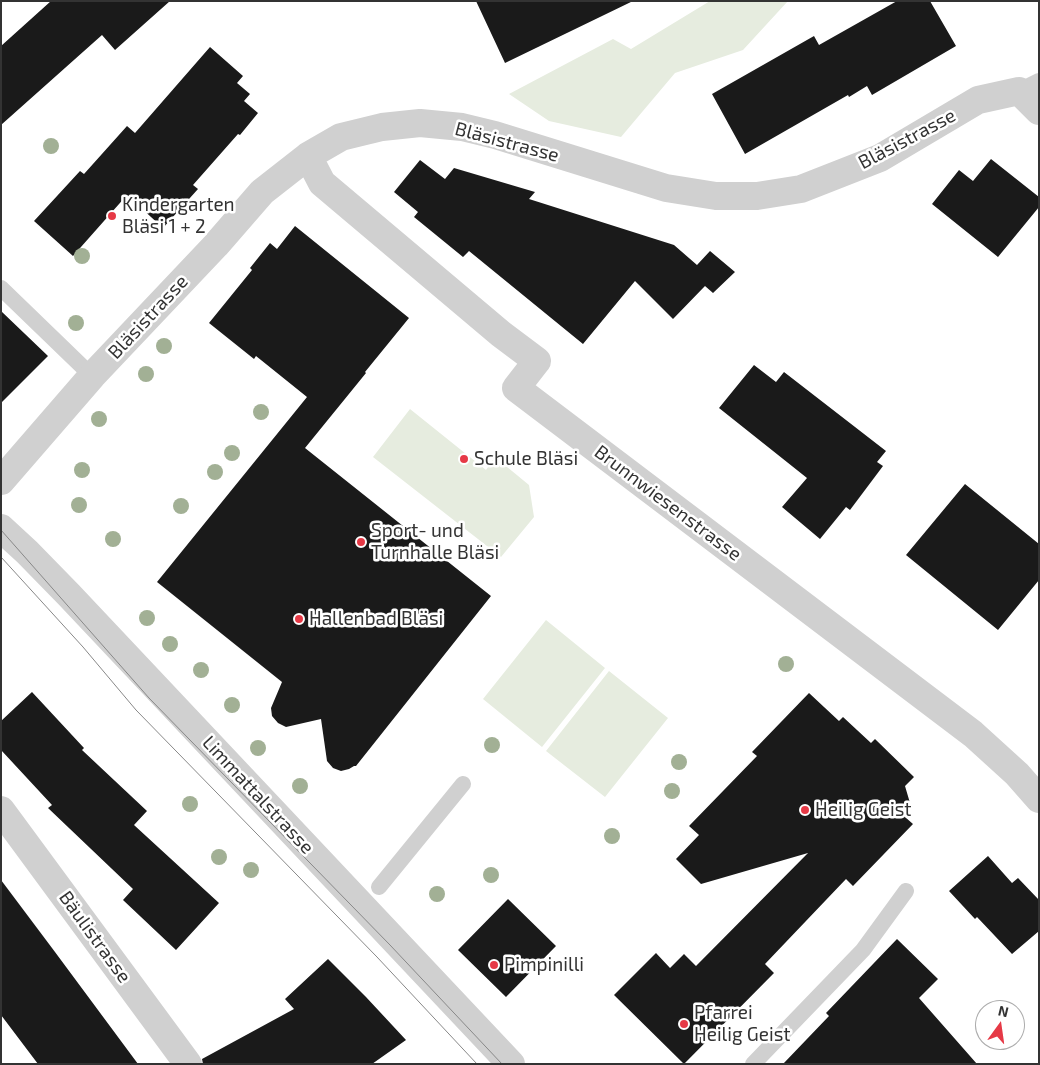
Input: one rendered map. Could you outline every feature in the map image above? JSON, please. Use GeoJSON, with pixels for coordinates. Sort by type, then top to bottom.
{"type":"FeatureCollection","features":[{"type":"Feature","properties":{"kind":"street"},"geometry":{"type":"LineString","coordinates":[[1029,86],[1039,111]]}},
{"type":"Feature","properties":{"kind":"street","name":"Bläsistrasse"},"geometry":{"type":"LineString","coordinates":[[1,480],[92,376],[216,245],[262,192],[308,156],[341,137],[382,127],[420,123],[462,127],[495,135],[666,188],[716,196],[757,196],[801,189],[880,158],[978,100],[1029,86]]}},
{"type":"Feature","properties":{"kind":"street","name":"Brunnwiesenstrasse"},"geometry":{"type":"LineString","coordinates":[[308,156],[322,184],[537,362],[516,388],[973,734],[1017,774],[1039,799]]}},
{"type":"Feature","properties":{"kind":"street","name":"Limmattalstrasse"},"geometry":{"type":"LineString","coordinates":[[1,528],[68,595],[511,1064]]}},
{"type":"Feature","properties":{"kind":"street","name":"Bäulistrasse"},"geometry":{"type":"LineString","coordinates":[[1,810],[188,1064]]}},
{"type":"Feature","properties":{"kind":"lane"},"geometry":{"type":"LineString","coordinates":[[1,288],[92,376]]}},
{"type":"Feature","properties":{"kind":"lane"},"geometry":{"type":"LineString","coordinates":[[379,887],[463,784]]}},
{"type":"Feature","properties":{"kind":"lane"},"geometry":{"type":"LineString","coordinates":[[753,1064],[863,950],[906,891]]}},
{"type":"Feature","properties":{"kind":"shaded area"},"geometry":{"type":"Polygon","coordinates":[[[710,1],[788,1],[743,50],[675,73],[621,137],[549,121],[509,94],[613,39],[631,49],[710,1]]]}},
{"type":"Feature","properties":{"kind":"shaded area"},"geometry":{"type":"Polygon","coordinates":[[[410,409],[486,470],[495,457],[529,485],[534,517],[501,557],[373,457],[410,409]]]}},
{"type":"Feature","properties":{"kind":"shaded area"},"geometry":{"type":"Polygon","coordinates":[[[546,620],[605,668],[542,747],[483,699],[546,620]]]}},
{"type":"Feature","properties":{"kind":"shaded area"},"geometry":{"type":"Polygon","coordinates":[[[609,671],[668,718],[605,797],[546,751],[609,671]]]}},
{"type":"Feature","properties":{"kind":"building"},"geometry":{"type":"Polygon","coordinates":[[[51,1],[170,1],[115,50],[102,35],[1,125],[1,46],[51,1]]]}},
{"type":"Feature","properties":{"kind":"building"},"geometry":{"type":"Polygon","coordinates":[[[476,1],[633,1],[505,63],[476,1]]]}},
{"type":"Feature","properties":{"kind":"building"},"geometry":{"type":"Polygon","coordinates":[[[897,1],[930,1],[956,46],[872,95],[867,86],[849,97],[848,95],[745,154],[712,94],[814,36],[819,45],[897,1]]]}},
{"type":"Feature","properties":{"kind":"building"},"geometry":{"type":"Polygon","coordinates":[[[210,47],[243,76],[237,83],[250,94],[244,101],[258,113],[193,185],[198,189],[163,228],[127,195],[73,256],[34,221],[80,171],[84,174],[127,126],[135,133],[210,47]]]}},
{"type":"Feature","properties":{"kind":"building"},"geometry":{"type":"Polygon","coordinates":[[[991,159],[1039,197],[1039,207],[998,257],[932,204],[959,170],[973,181],[991,159]]]}},
{"type":"Feature","properties":{"kind":"building"},"geometry":{"type":"Polygon","coordinates":[[[420,160],[445,179],[454,168],[535,192],[529,199],[674,245],[697,265],[710,251],[735,272],[713,293],[705,286],[673,319],[635,281],[583,344],[469,251],[463,257],[414,217],[418,212],[394,192],[420,160]]]}},
{"type":"Feature","properties":{"kind":"building"},"geometry":{"type":"Polygon","coordinates":[[[295,226],[409,318],[305,448],[491,596],[356,766],[341,771],[333,768],[327,761],[321,719],[286,727],[278,723],[272,716],[271,708],[282,682],[157,582],[307,397],[256,356],[254,359],[209,323],[252,270],[250,268],[270,243],[277,249],[295,226]]]}},
{"type":"Feature","properties":{"kind":"building"},"geometry":{"type":"Polygon","coordinates":[[[1,311],[48,356],[1,403],[1,311]]]}},
{"type":"Feature","properties":{"kind":"building"},"geometry":{"type":"Polygon","coordinates":[[[754,365],[776,382],[784,372],[886,451],[877,462],[883,466],[850,510],[846,507],[820,539],[782,507],[807,478],[719,408],[754,365]]]}},
{"type":"Feature","properties":{"kind":"building"},"geometry":{"type":"Polygon","coordinates":[[[965,484],[1039,544],[1039,580],[998,630],[906,555],[965,484]]]}},
{"type":"Feature","properties":{"kind":"building"},"geometry":{"type":"Polygon","coordinates":[[[32,692],[84,748],[82,750],[147,811],[134,825],[219,903],[176,950],[123,900],[133,889],[48,808],[52,805],[1,750],[1,721],[32,692]]]}},
{"type":"Feature","properties":{"kind":"building","name":"Heilig Geist"},"geometry":{"type":"Polygon","coordinates":[[[809,693],[839,721],[843,717],[871,743],[875,739],[914,777],[905,786],[910,803],[905,817],[913,824],[853,886],[846,879],[765,964],[774,973],[684,1064],[614,995],[656,953],[670,968],[684,954],[696,966],[808,853],[701,884],[676,859],[699,835],[689,826],[757,756],[752,752],[809,693]]]}},
{"type":"Feature","properties":{"kind":"building"},"geometry":{"type":"Polygon","coordinates":[[[988,856],[1012,883],[1018,878],[1039,900],[1039,931],[1012,954],[949,891],[988,856]]]}},
{"type":"Feature","properties":{"kind":"building"},"geometry":{"type":"Polygon","coordinates":[[[1,880],[138,1064],[38,1064],[1,1015],[1,880]]]}},
{"type":"Feature","properties":{"kind":"building"},"geometry":{"type":"Polygon","coordinates":[[[508,899],[556,946],[506,997],[458,950],[508,899]]]}},
{"type":"Feature","properties":{"kind":"building"},"geometry":{"type":"Polygon","coordinates":[[[897,939],[938,979],[919,998],[977,1064],[783,1064],[829,1016],[826,1013],[897,939]]]}},
{"type":"Feature","properties":{"kind":"building"},"geometry":{"type":"Polygon","coordinates":[[[328,959],[406,1040],[372,1064],[203,1064],[202,1059],[294,1009],[285,999],[328,959]]]}},
{"type":"Feature","properties":{"kind":"tram line"},"geometry":{"type":"LineString","coordinates":[[1,530],[149,698],[390,945],[502,1064]]}},
{"type":"Feature","properties":{"kind":"tram line"},"geometry":{"type":"LineString","coordinates":[[1,557],[83,647],[136,710],[377,957],[477,1064]]}},
{"type":"Feature","properties":{"kind":"place","name":"Kindergarten Bläsi 1 + 2"},"geometry":{"type":"Point","coordinates":[112,216]}},
{"type":"Feature","properties":{"kind":"place","name":"Schule Bläsi"},"geometry":{"type":"Point","coordinates":[464,459]}},
{"type":"Feature","properties":{"kind":"place","name":"Sport- und Turnhalle Bläsi"},"geometry":{"type":"Point","coordinates":[361,542]}},
{"type":"Feature","properties":{"kind":"place","name":"Hallenbad Bläsi"},"geometry":{"type":"Point","coordinates":[299,619]}},
{"type":"Feature","properties":{"kind":"place","name":"Heilig Geist"},"geometry":{"type":"Point","coordinates":[805,810]}},
{"type":"Feature","properties":{"kind":"place","name":"Pimpinilli"},"geometry":{"type":"Point","coordinates":[494,965]}},
{"type":"Feature","properties":{"kind":"place","name":"Pfarrei Heilig Geist"},"geometry":{"type":"Point","coordinates":[684,1024]}}]}
